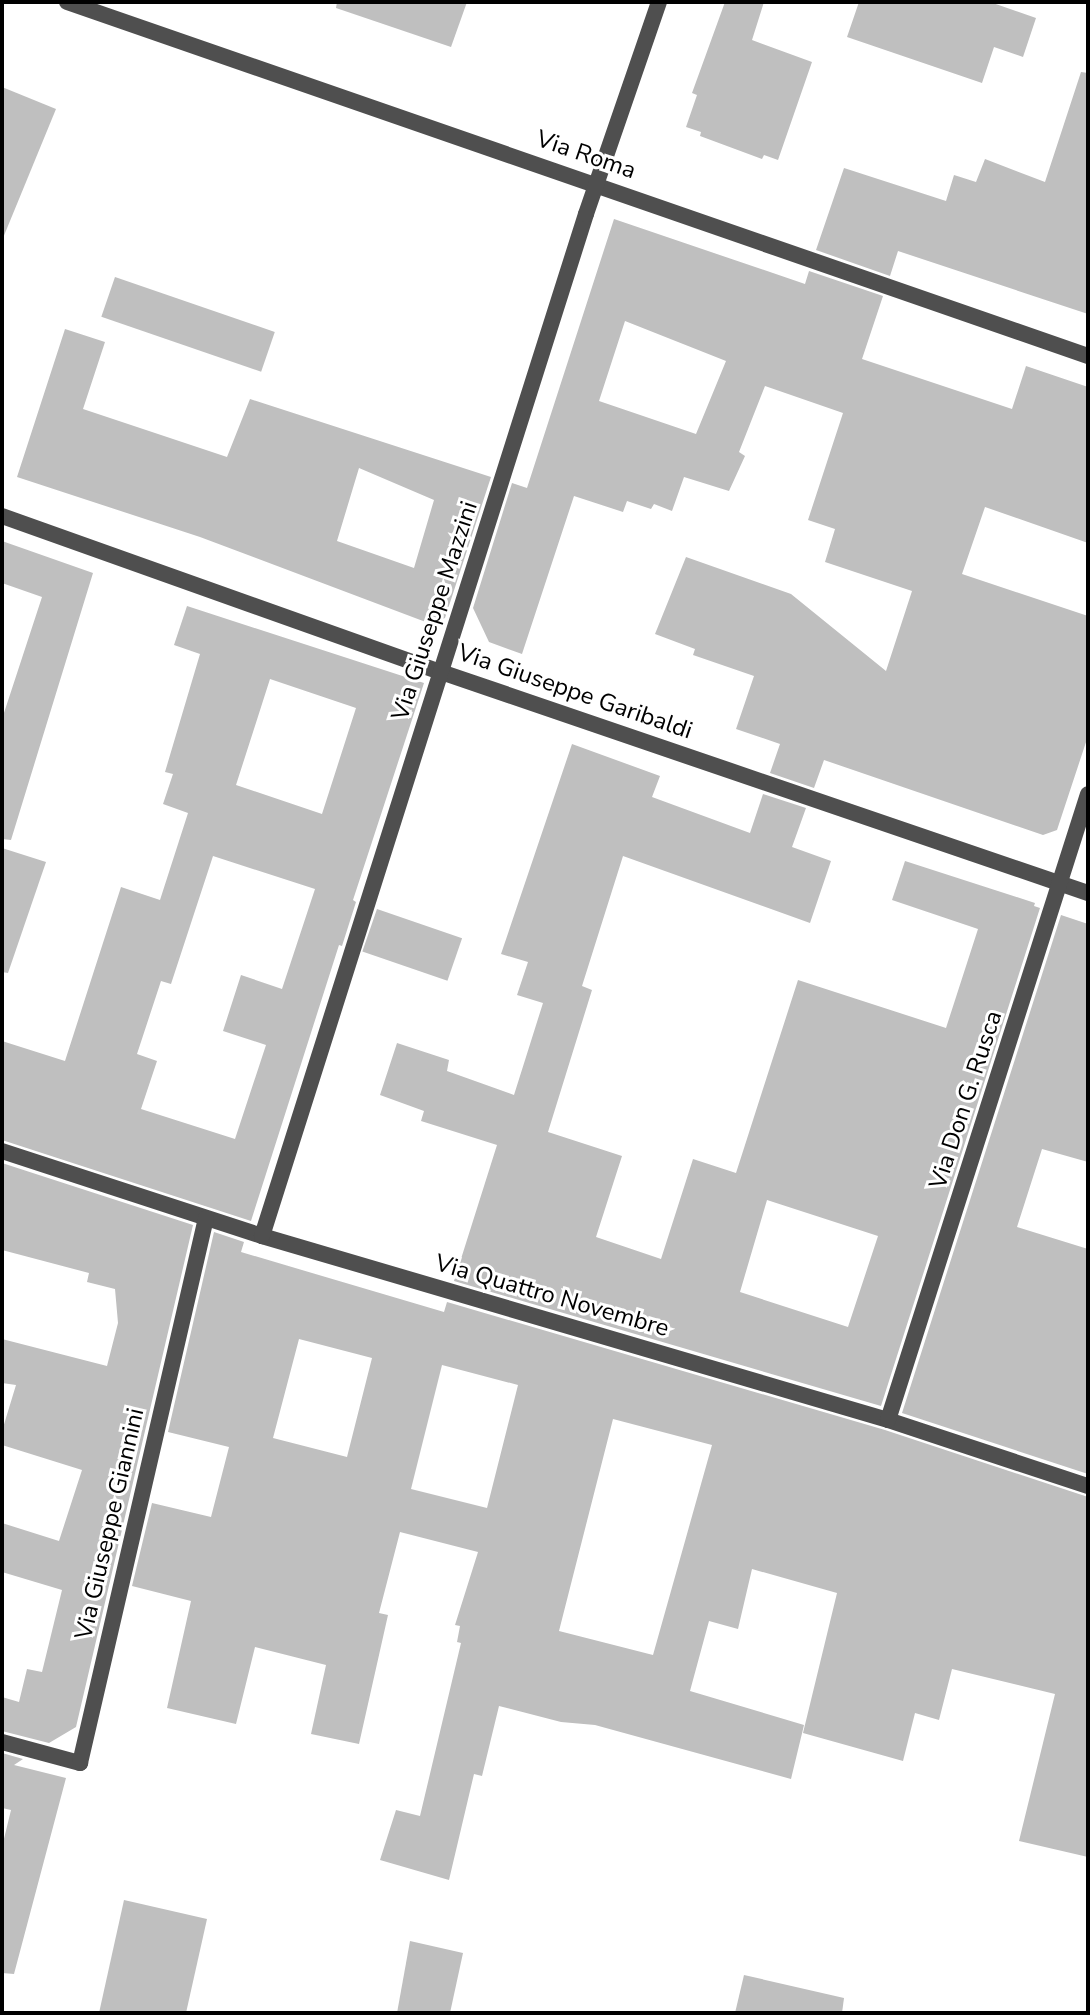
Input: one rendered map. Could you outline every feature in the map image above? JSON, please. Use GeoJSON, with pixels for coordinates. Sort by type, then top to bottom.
{"type":"FeatureCollection","features":[{"type":"Feature","properties":{"kind":"street","name":"Via Roma"},"geometry":{"type":"LineString","coordinates":[[67,2],[1088,356]]}},
{"type":"Feature","properties":{"kind":"street","name":"Via Giuseppe Mazzini"},"geometry":{"type":"LineString","coordinates":[[262,1236],[597,185],[659,2]]}},
{"type":"Feature","properties":{"kind":"street","name":"Via Giuseppe Garibaldi"},"geometry":{"type":"LineString","coordinates":[[2,516],[441,672],[1088,893]]}},
{"type":"Feature","properties":{"kind":"street","name":"Via Don G. Rusca"},"geometry":{"type":"LineString","coordinates":[[888,1420],[1088,794]]}},
{"type":"Feature","properties":{"kind":"street","name":"Via Quattro Novembre"},"geometry":{"type":"LineString","coordinates":[[2,1151],[262,1236],[888,1420],[1088,1486]]}},
{"type":"Feature","properties":{"kind":"street","name":"Via Giuseppe Giannini"},"geometry":{"type":"LineString","coordinates":[[2,1742],[80,1763],[206,1218]]}},
{"type":"Feature","properties":{"kind":"building"},"geometry":{"type":"Polygon","coordinates":[[[337,2],[467,2],[451,47],[336,8],[337,2]]]}},
{"type":"Feature","properties":{"kind":"building"},"geometry":{"type":"Polygon","coordinates":[[[725,2],[764,2],[752,40],[812,62],[778,160],[764,155],[762,159],[700,136],[701,132],[686,127],[697,95],[692,93],[725,2]]]}},
{"type":"Feature","properties":{"kind":"building"},"geometry":{"type":"Polygon","coordinates":[[[859,2],[990,2],[1036,18],[1023,57],[994,47],[982,83],[847,37],[859,2]]]}},
{"type":"Feature","properties":{"kind":"building"},"geometry":{"type":"Polygon","coordinates":[[[1081,72],[1088,73],[1088,314],[898,251],[890,276],[816,250],[844,168],[946,201],[954,175],[976,182],[985,159],[1045,182],[1081,72]]]}},
{"type":"Feature","properties":{"kind":"building"},"geometry":{"type":"Polygon","coordinates":[[[2,87],[56,109],[3,238],[2,238],[2,87]]]}},
{"type":"Feature","properties":{"kind":"building"},"geometry":{"type":"Polygon","coordinates":[[[614,219],[805,284],[809,271],[883,296],[862,359],[1012,409],[1026,366],[1088,387],[1088,543],[985,507],[962,574],[1088,616],[1088,736],[1057,830],[1043,835],[824,760],[814,788],[770,773],[780,744],[736,729],[754,676],[693,655],[695,649],[655,634],[686,557],[791,594],[886,671],[912,591],[825,562],[835,529],[808,520],[843,413],[765,386],[739,452],[745,456],[729,491],[684,477],[672,511],[654,504],[651,509],[627,501],[623,512],[574,496],[522,654],[489,642],[473,608],[512,483],[527,488],[614,219]],[[625,321],[599,401],[696,434],[726,361],[625,321]]]}},
{"type":"Feature","properties":{"kind":"building"},"geometry":{"type":"Polygon","coordinates":[[[115,277],[275,332],[261,372],[101,317],[115,277]]]}},
{"type":"Feature","properties":{"kind":"building"},"geometry":{"type":"Polygon","coordinates":[[[65,329],[105,342],[83,409],[227,457],[250,399],[491,477],[445,618],[431,624],[200,537],[17,477],[65,329]],[[359,468],[337,541],[414,568],[434,500],[359,468]]]}},
{"type":"Feature","properties":{"kind":"building"},"geometry":{"type":"Polygon","coordinates":[[[2,541],[93,573],[11,840],[2,839],[2,719],[42,597],[2,583],[2,541]]]}},
{"type":"Feature","properties":{"kind":"building"},"geometry":{"type":"Polygon","coordinates":[[[187,606],[424,683],[353,900],[356,902],[342,946],[339,945],[251,1221],[2,1140],[2,1041],[65,1061],[121,887],[160,900],[188,813],[163,804],[173,774],[165,772],[200,654],[174,645],[187,606]],[[270,679],[236,785],[322,814],[356,708],[270,679]],[[213,856],[171,984],[161,981],[137,1054],[157,1061],[141,1109],[235,1139],[266,1045],[223,1031],[241,975],[282,989],[315,889],[213,856]]]}},
{"type":"Feature","properties":{"kind":"building"},"geometry":{"type":"Polygon","coordinates":[[[572,744],[660,776],[652,797],[750,833],[763,794],[806,808],[792,847],[831,861],[810,923],[623,856],[582,986],[592,990],[548,1132],[622,1156],[596,1237],[661,1259],[693,1159],[736,1173],[798,980],[946,1028],[978,929],[892,900],[905,861],[1035,903],[1034,906],[1040,908],[881,1406],[454,1281],[497,1145],[421,1121],[424,1111],[380,1095],[397,1043],[449,1060],[447,1071],[514,1095],[543,1003],[517,995],[528,962],[501,954],[572,744]],[[767,1200],[740,1292],[848,1327],[878,1236],[767,1200]]]}},
{"type":"Feature","properties":{"kind":"building"},"geometry":{"type":"Polygon","coordinates":[[[2,848],[46,862],[8,973],[2,972],[2,848]]]}},
{"type":"Feature","properties":{"kind":"building"},"geometry":{"type":"Polygon","coordinates":[[[377,909],[462,938],[447,981],[362,952],[377,909]]]}},
{"type":"Feature","properties":{"kind":"building"},"geometry":{"type":"Polygon","coordinates":[[[1061,915],[1088,924],[1088,1162],[1042,1149],[1017,1227],[1088,1249],[1088,1474],[902,1413],[1061,915]]]}},
{"type":"Feature","properties":{"kind":"building"},"geometry":{"type":"Polygon","coordinates":[[[2,1163],[193,1225],[76,1727],[49,1743],[2,1731],[2,1697],[19,1702],[27,1669],[42,1672],[62,1590],[2,1572],[2,1523],[59,1541],[82,1470],[2,1445],[2,1431],[16,1385],[2,1383],[2,1339],[107,1366],[118,1323],[115,1289],[87,1282],[89,1273],[2,1250],[2,1163]]]}},
{"type":"Feature","properties":{"kind":"building"},"geometry":{"type":"Polygon","coordinates":[[[214,1232],[244,1242],[241,1252],[444,1312],[447,1302],[885,1430],[1088,1497],[1088,1857],[1019,1841],[1055,1694],[952,1669],[939,1720],[915,1713],[903,1761],[803,1733],[837,1593],[752,1569],[738,1629],[709,1621],[690,1691],[804,1725],[791,1779],[595,1725],[561,1722],[499,1706],[482,1776],[474,1774],[449,1880],[380,1860],[396,1810],[420,1816],[461,1643],[457,1642],[460,1626],[455,1625],[478,1552],[400,1532],[379,1613],[388,1615],[359,1744],[311,1734],[326,1665],[255,1647],[236,1724],[167,1708],[191,1601],[132,1586],[152,1503],[211,1517],[229,1447],[168,1432],[214,1232]],[[299,1339],[273,1438],[347,1457],[372,1358],[299,1339]],[[442,1365],[411,1489],[487,1508],[518,1385],[442,1365]],[[613,1419],[559,1631],[653,1655],[712,1445],[613,1419]]]}},
{"type":"Feature","properties":{"kind":"building"},"geometry":{"type":"Polygon","coordinates":[[[2,1753],[23,1759],[14,1765],[66,1778],[14,1974],[2,1973],[2,1847],[11,1810],[2,1808],[2,1753]]]}},
{"type":"Feature","properties":{"kind":"building"},"geometry":{"type":"Polygon","coordinates":[[[124,1900],[207,1919],[186,2013],[99,2013],[124,1900]]]}},
{"type":"Feature","properties":{"kind":"building"},"geometry":{"type":"Polygon","coordinates":[[[410,1941],[463,1953],[450,2013],[397,2013],[410,1941]]]}},
{"type":"Feature","properties":{"kind":"building"},"geometry":{"type":"Polygon","coordinates":[[[744,1975],[844,1998],[842,2013],[735,2013],[744,1975]]]}}]}
